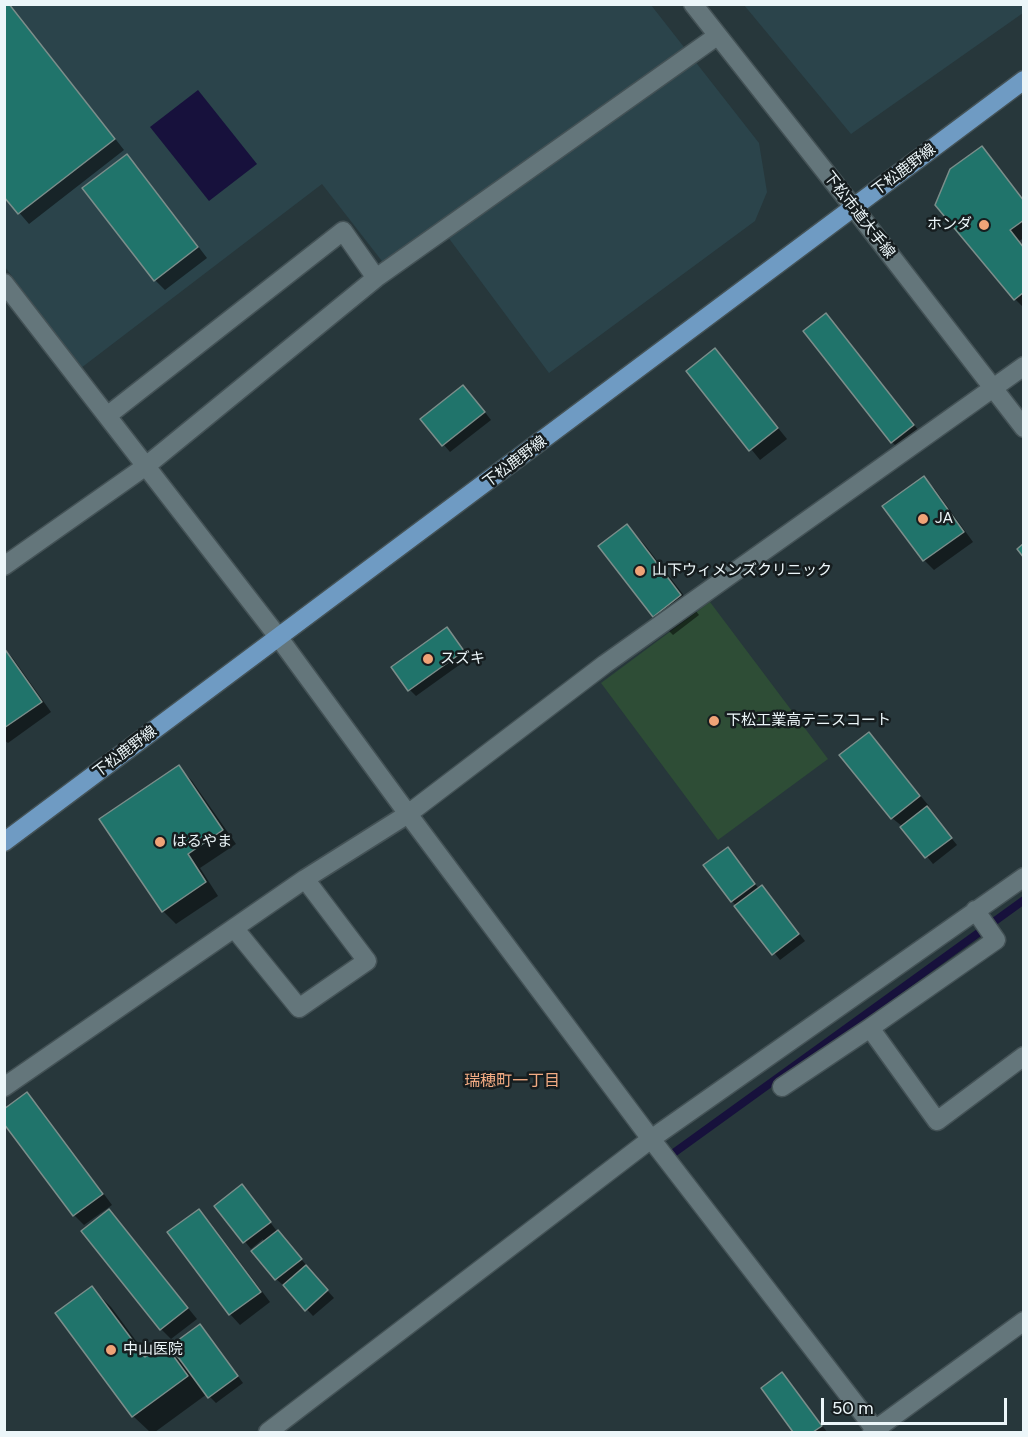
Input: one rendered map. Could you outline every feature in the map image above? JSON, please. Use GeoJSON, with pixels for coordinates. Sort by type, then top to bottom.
{"type":"FeatureCollection","features":[{"type":"Feature","properties":{"kind":"main road","name":"下松鹿野線"},"geometry":{"type":"LineString","coordinates":[[4,842],[1023,80]]}},
{"type":"Feature","properties":{"kind":"street","name":"下松市道大手線"},"geometry":{"type":"LineString","coordinates":[[693,4],[1023,428]]}},
{"type":"Feature","properties":{"kind":"street"},"geometry":{"type":"LineString","coordinates":[[4,566],[146,466],[376,278],[717,36]]}},
{"type":"Feature","properties":{"kind":"street"},"geometry":{"type":"LineString","coordinates":[[107,416],[343,231],[376,278]]}},
{"type":"Feature","properties":{"kind":"street"},"geometry":{"type":"LineString","coordinates":[[4,283],[279,638],[651,1139],[875,1432],[1023,1321]]}},
{"type":"Feature","properties":{"kind":"street"},"geometry":{"type":"LineString","coordinates":[[4,1087],[305,879],[408,814],[605,664],[1023,366]]}},
{"type":"Feature","properties":{"kind":"street"},"geometry":{"type":"LineString","coordinates":[[268,1432],[651,1139],[1023,877]]}},
{"type":"Feature","properties":{"kind":"street"},"geometry":{"type":"LineString","coordinates":[[234,928],[299,1008],[309,1002],[368,961],[305,879]]}},
{"type":"Feature","properties":{"kind":"street"},"geometry":{"type":"LineString","coordinates":[[782,1087],[996,940],[975,910]]}},
{"type":"Feature","properties":{"kind":"street"},"geometry":{"type":"LineString","coordinates":[[870,1028],[937,1121],[1023,1056]]}},
{"type":"Feature","properties":{"kind":"shaded area"},"geometry":{"type":"Polygon","coordinates":[[[1023,4],[1023,13],[851,134],[744,5],[1023,4]]]}},
{"type":"Feature","properties":{"kind":"shaded area"},"geometry":{"type":"Polygon","coordinates":[[[5,5],[651,5],[759,143],[767,192],[755,221],[549,373],[439,225],[385,265],[322,184],[81,368],[5,267],[5,5]]]}},
{"type":"Feature","properties":{"kind":"shaded area"},"geometry":{"type":"Polygon","coordinates":[[[198,90],[257,164],[209,201],[150,127],[198,90]]]}},
{"type":"Feature","properties":{"kind":"green space","name":"下松工業高テニスコート"},"geometry":{"type":"Polygon","coordinates":[[[710,602],[828,759],[718,840],[601,683],[710,602]]]}},
{"type":"Feature","properties":{"kind":"building"},"geometry":{"type":"Polygon","coordinates":[[[4,4],[9,4],[115,139],[18,214],[4,197],[4,4]]]}},
{"type":"Feature","properties":{"kind":"building","name":"ホンダ"},"geometry":{"type":"Polygon","coordinates":[[[982,146],[1024,201],[1024,220],[1010,230],[1024,248],[1024,292],[1014,300],[935,205],[950,169],[982,146]]]}},
{"type":"Feature","properties":{"kind":"building"},"geometry":{"type":"Polygon","coordinates":[[[127,154],[198,247],[154,281],[82,188],[127,154]]]}},
{"type":"Feature","properties":{"kind":"building"},"geometry":{"type":"Polygon","coordinates":[[[826,313],[914,425],[891,443],[803,331],[826,313]]]}},
{"type":"Feature","properties":{"kind":"building"},"geometry":{"type":"Polygon","coordinates":[[[715,348],[778,428],[749,451],[686,371],[715,348]]]}},
{"type":"Feature","properties":{"kind":"building"},"geometry":{"type":"Polygon","coordinates":[[[463,385],[485,412],[442,446],[420,419],[463,385]]]}},
{"type":"Feature","properties":{"kind":"building","name":"JA"},"geometry":{"type":"Polygon","coordinates":[[[924,476],[964,532],[923,561],[882,506],[924,476]]]}},
{"type":"Feature","properties":{"kind":"building","name":"山下ウィメンズクリニック"},"geometry":{"type":"Polygon","coordinates":[[[627,524],[681,595],[653,617],[598,546],[627,524]]]}},
{"type":"Feature","properties":{"kind":"building"},"geometry":{"type":"Polygon","coordinates":[[[1024,543],[1024,558],[1017,549],[1024,543]]]}},
{"type":"Feature","properties":{"kind":"building","name":"スズキ"},"geometry":{"type":"Polygon","coordinates":[[[447,627],[464,651],[408,691],[391,667],[447,627]]]}},
{"type":"Feature","properties":{"kind":"building"},"geometry":{"type":"Polygon","coordinates":[[[4,648],[42,702],[4,728],[4,648]]]}},
{"type":"Feature","properties":{"kind":"building"},"geometry":{"type":"Polygon","coordinates":[[[869,732],[920,796],[891,819],[839,755],[869,732]]]}},
{"type":"Feature","properties":{"kind":"building","name":"はるやま"},"geometry":{"type":"Polygon","coordinates":[[[179,765],[223,830],[188,854],[206,882],[162,912],[99,819],[179,765]]]}},
{"type":"Feature","properties":{"kind":"building"},"geometry":{"type":"Polygon","coordinates":[[[927,806],[952,838],[925,858],[900,827],[927,806]]]}},
{"type":"Feature","properties":{"kind":"building"},"geometry":{"type":"Polygon","coordinates":[[[728,847],[755,884],[731,902],[703,865],[728,847]]]}},
{"type":"Feature","properties":{"kind":"building"},"geometry":{"type":"Polygon","coordinates":[[[762,885],[799,934],[772,955],[734,906],[762,885]]]}},
{"type":"Feature","properties":{"kind":"building"},"geometry":{"type":"Polygon","coordinates":[[[27,1092],[103,1194],[73,1216],[4,1124],[4,1109],[27,1092]]]}},
{"type":"Feature","properties":{"kind":"building"},"geometry":{"type":"Polygon","coordinates":[[[242,1184],[271,1222],[243,1243],[214,1206],[242,1184]]]}},
{"type":"Feature","properties":{"kind":"building"},"geometry":{"type":"Polygon","coordinates":[[[109,1209],[188,1308],[160,1330],[81,1231],[109,1209]]]}},
{"type":"Feature","properties":{"kind":"building"},"geometry":{"type":"Polygon","coordinates":[[[199,1209],[261,1292],[229,1315],[167,1232],[199,1209]]]}},
{"type":"Feature","properties":{"kind":"building"},"geometry":{"type":"Polygon","coordinates":[[[278,1230],[302,1259],[275,1280],[251,1251],[278,1230]]]}},
{"type":"Feature","properties":{"kind":"building"},"geometry":{"type":"Polygon","coordinates":[[[306,1265],[328,1290],[305,1311],[283,1285],[306,1265]]]}},
{"type":"Feature","properties":{"kind":"building","name":"中山医院"},"geometry":{"type":"Polygon","coordinates":[[[92,1286],[145,1357],[164,1343],[188,1376],[132,1417],[55,1313],[92,1286]]]}},
{"type":"Feature","properties":{"kind":"building"},"geometry":{"type":"Polygon","coordinates":[[[200,1324],[238,1376],[208,1398],[170,1346],[200,1324]]]}},
{"type":"Feature","properties":{"kind":"building"},"geometry":{"type":"Polygon","coordinates":[[[782,1372],[822,1426],[813,1432],[793,1432],[761,1388],[782,1372]]]}},
{"type":"Feature","properties":{"kind":"waterway"},"geometry":{"type":"LineString","coordinates":[[675,1152],[1024,900]]}},
{"type":"Feature","properties":{"kind":"place","name":"ホンダ"},"geometry":{"type":"Point","coordinates":[984,225]}},
{"type":"Feature","properties":{"kind":"place","name":"JA"},"geometry":{"type":"Point","coordinates":[923,519]}},
{"type":"Feature","properties":{"kind":"place","name":"山下ウィメンズクリニック"},"geometry":{"type":"Point","coordinates":[640,571]}},
{"type":"Feature","properties":{"kind":"place","name":"スズキ"},"geometry":{"type":"Point","coordinates":[428,659]}},
{"type":"Feature","properties":{"kind":"place","name":"下松工業高テニスコート"},"geometry":{"type":"Point","coordinates":[714,721]}},
{"type":"Feature","properties":{"kind":"place","name":"はるやま"},"geometry":{"type":"Point","coordinates":[160,842]}},
{"type":"Feature","properties":{"kind":"place","name":"中山医院"},"geometry":{"type":"Point","coordinates":[111,1350]}},
{"type":"Feature","properties":{"kind":"district","name":"瑞穂町一丁目"},"geometry":{"type":"Point","coordinates":[512,1081]}}]}
